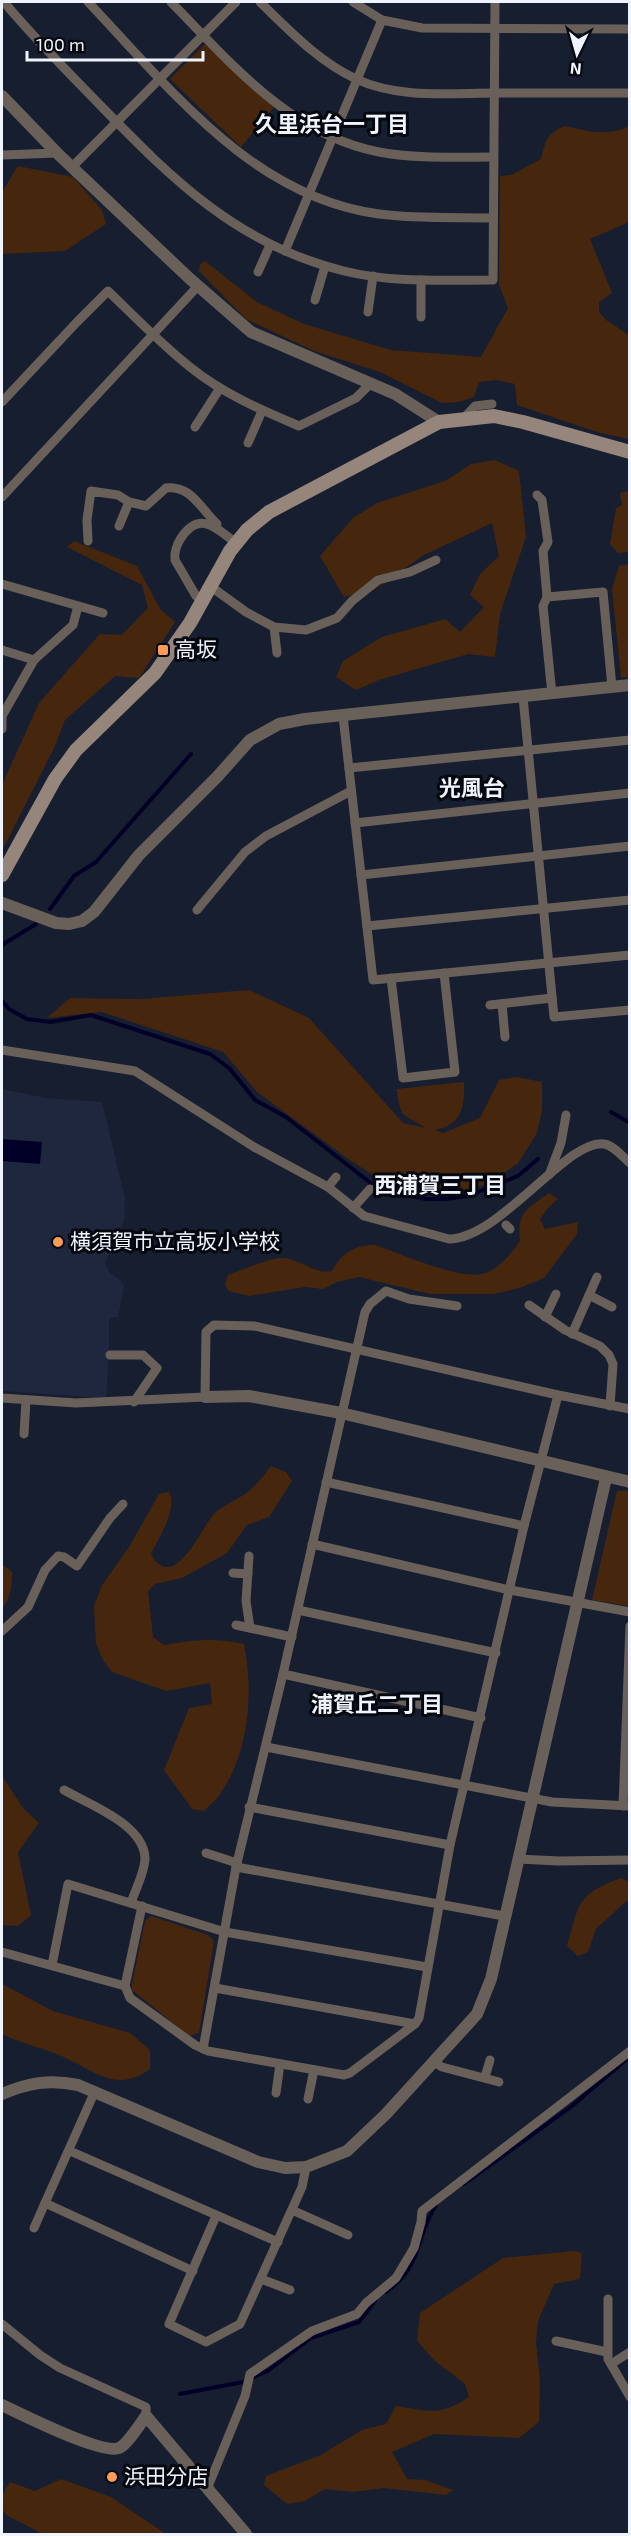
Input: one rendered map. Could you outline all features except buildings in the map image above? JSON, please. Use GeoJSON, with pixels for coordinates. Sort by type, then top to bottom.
{"type":"FeatureCollection","features":[{"type":"Feature","properties":{"kind":"main road"},"geometry":{"type":"LineString","coordinates":[[2,875],[55,779],[70,757],[98,726],[155,673],[174,648],[219,568],[236,543],[247,530],[278,507],[440,422],[495,416],[630,452]]}},
{"type":"Feature","properties":{"kind":"street"},"geometry":{"type":"LineString","coordinates":[[4,2],[28,30],[164,170],[231,224],[270,245],[325,266],[372,276],[421,280],[493,280],[495,2]]}},
{"type":"Feature","properties":{"kind":"street"},"geometry":{"type":"LineString","coordinates":[[88,2],[210,129],[241,155],[280,181],[308,195],[356,210],[379,214],[493,218]]}},
{"type":"Feature","properties":{"kind":"street"},"geometry":{"type":"LineString","coordinates":[[171,2],[265,96],[291,115],[334,140],[381,152],[412,156],[493,157]]}},
{"type":"Feature","properties":{"kind":"street"},"geometry":{"type":"LineString","coordinates":[[72,167],[159,76],[236,2]]}},
{"type":"Feature","properties":{"kind":"street"},"geometry":{"type":"LineString","coordinates":[[260,2],[299,40],[330,64],[358,80],[394,90],[414,93],[630,93]]}},
{"type":"Feature","properties":{"kind":"street"},"geometry":{"type":"LineString","coordinates":[[353,2],[382,20],[422,28],[630,29]]}},
{"type":"Feature","properties":{"kind":"street"},"geometry":{"type":"LineString","coordinates":[[285,251],[334,140],[382,20]]}},
{"type":"Feature","properties":{"kind":"street"},"geometry":{"type":"LineString","coordinates":[[2,96],[57,153],[198,286],[251,332],[405,400],[440,422]]}},
{"type":"Feature","properties":{"kind":"street"},"geometry":{"type":"LineString","coordinates":[[2,156],[57,153]]}},
{"type":"Feature","properties":{"kind":"street"},"geometry":{"type":"LineString","coordinates":[[258,272],[270,245]]}},
{"type":"Feature","properties":{"kind":"street"},"geometry":{"type":"LineString","coordinates":[[315,300],[325,266]]}},
{"type":"Feature","properties":{"kind":"street"},"geometry":{"type":"LineString","coordinates":[[368,312],[372,276]]}},
{"type":"Feature","properties":{"kind":"street"},"geometry":{"type":"LineString","coordinates":[[420,317],[421,280]]}},
{"type":"Feature","properties":{"kind":"street"},"geometry":{"type":"LineString","coordinates":[[2,495],[198,286]]}},
{"type":"Feature","properties":{"kind":"street"},"geometry":{"type":"LineString","coordinates":[[2,402],[76,321],[108,291],[190,368],[262,411],[299,426],[356,398],[370,384]]}},
{"type":"Feature","properties":{"kind":"street"},"geometry":{"type":"LineString","coordinates":[[195,427],[220,388]]}},
{"type":"Feature","properties":{"kind":"street"},"geometry":{"type":"LineString","coordinates":[[464,419],[476,406],[492,404]]}},
{"type":"Feature","properties":{"kind":"street"},"geometry":{"type":"LineString","coordinates":[[248,442],[262,411]]}},
{"type":"Feature","properties":{"kind":"street"},"geometry":{"type":"LineString","coordinates":[[88,541],[87,520],[91,491],[118,495],[129,502],[146,506],[166,488],[185,490],[217,524],[216,528]]}},
{"type":"Feature","properties":{"kind":"street"},"geometry":{"type":"LineString","coordinates":[[537,495],[542,500],[548,542],[543,551],[547,597],[543,606],[552,694]]}},
{"type":"Feature","properties":{"kind":"street"},"geometry":{"type":"LineString","coordinates":[[119,526],[129,502]]}},
{"type":"Feature","properties":{"kind":"street"},"geometry":{"type":"LineString","coordinates":[[202,601],[196,596],[174,555],[179,541],[193,525],[206,523],[236,543]]}},
{"type":"Feature","properties":{"kind":"street"},"geometry":{"type":"LineString","coordinates":[[210,586],[246,612],[274,627],[306,630],[337,618],[352,601],[378,580],[410,572],[436,560]]}},
{"type":"Feature","properties":{"kind":"street"},"geometry":{"type":"LineString","coordinates":[[2,584],[103,613]]}},
{"type":"Feature","properties":{"kind":"street"},"geometry":{"type":"LineString","coordinates":[[547,597],[603,592],[612,687]]}},
{"type":"Feature","properties":{"kind":"street"},"geometry":{"type":"LineString","coordinates":[[2,729],[2,716],[34,660],[73,625],[78,606]]}},
{"type":"Feature","properties":{"kind":"street"},"geometry":{"type":"LineString","coordinates":[[274,627],[277,653]]}},
{"type":"Feature","properties":{"kind":"street"},"geometry":{"type":"LineString","coordinates":[[2,650],[34,660]]}},
{"type":"Feature","properties":{"kind":"street"},"geometry":{"type":"LineString","coordinates":[[2,903],[56,923],[69,924],[82,921],[94,912],[140,855],[250,740],[279,724],[630,685]]}},
{"type":"Feature","properties":{"kind":"street"},"geometry":{"type":"LineString","coordinates":[[522,697],[554,1017],[630,1010]]}},
{"type":"Feature","properties":{"kind":"street"},"geometry":{"type":"LineString","coordinates":[[343,716],[373,980],[630,955]]}},
{"type":"Feature","properties":{"kind":"street"},"geometry":{"type":"LineString","coordinates":[[349,768],[630,740]]}},
{"type":"Feature","properties":{"kind":"street"},"geometry":{"type":"LineString","coordinates":[[198,910],[245,852],[266,836],[351,790]]}},
{"type":"Feature","properties":{"kind":"street"},"geometry":{"type":"LineString","coordinates":[[355,823],[630,793]]}},
{"type":"Feature","properties":{"kind":"street"},"geometry":{"type":"LineString","coordinates":[[361,874],[630,846]]}},
{"type":"Feature","properties":{"kind":"street"},"geometry":{"type":"LineString","coordinates":[[367,926],[630,900]]}},
{"type":"Feature","properties":{"kind":"street"},"geometry":{"type":"LineString","coordinates":[[391,978],[403,1078],[455,1072],[444,973]]}},
{"type":"Feature","properties":{"kind":"street"},"geometry":{"type":"LineString","coordinates":[[490,1005],[552,998]]}},
{"type":"Feature","properties":{"kind":"street"},"geometry":{"type":"LineString","coordinates":[[502,1004],[505,1036]]}},
{"type":"Feature","properties":{"kind":"street"},"geometry":{"type":"LineString","coordinates":[[2,1050],[135,1071],[254,1147],[328,1187],[364,1216],[450,1239],[462,1239],[480,1231],[575,1155],[600,1143],[607,1144],[630,1162]]}},
{"type":"Feature","properties":{"kind":"street"},"geometry":{"type":"LineString","coordinates":[[549,1175],[561,1143],[566,1115]]}},
{"type":"Feature","properties":{"kind":"street"},"geometry":{"type":"LineString","coordinates":[[328,1187],[336,1177]]}},
{"type":"Feature","properties":{"kind":"street"},"geometry":{"type":"LineString","coordinates":[[353,1208],[370,1189]]}},
{"type":"Feature","properties":{"kind":"street"},"geometry":{"type":"LineString","coordinates":[[572,1334],[597,1277]]}},
{"type":"Feature","properties":{"kind":"street"},"geometry":{"type":"LineString","coordinates":[[203,2049],[236,1865],[292,1637],[365,1312],[370,1304],[386,1291],[409,1299],[457,1306]]}},
{"type":"Feature","properties":{"kind":"street"},"geometry":{"type":"LineString","coordinates":[[544,1317],[556,1294]]}},
{"type":"Feature","properties":{"kind":"street"},"geometry":{"type":"LineString","coordinates":[[589,1295],[612,1306]]}},
{"type":"Feature","properties":{"kind":"street"},"geometry":{"type":"LineString","coordinates":[[529,1305],[572,1334],[600,1346],[609,1355],[613,1364],[610,1406]]}},
{"type":"Feature","properties":{"kind":"street"},"geometry":{"type":"LineString","coordinates":[[205,1396],[206,1332],[214,1325],[254,1326],[558,1395],[630,1409]]}},
{"type":"Feature","properties":{"kind":"street"},"geometry":{"type":"LineString","coordinates":[[110,1354],[143,1355],[157,1368],[134,1402]]}},
{"type":"Feature","properties":{"kind":"street"},"geometry":{"type":"LineString","coordinates":[[142,1906],[125,1986],[130,1998],[203,2049],[344,2075],[351,2073],[415,2024],[419,2018],[450,1845],[558,1395]]}},
{"type":"Feature","properties":{"kind":"street"},"geometry":{"type":"LineString","coordinates":[[2,1398],[76,1403],[249,1396],[341,1413],[630,1482]]}},
{"type":"Feature","properties":{"kind":"street"},"geometry":{"type":"LineString","coordinates":[[24,1434],[26,1400]]}},
{"type":"Feature","properties":{"kind":"street"},"geometry":{"type":"LineString","coordinates":[[2,2093],[45,2081],[60,2081],[95,2091],[258,2162],[285,2168],[306,2167],[333,2158],[356,2144],[477,2014],[485,1997],[606,1478]]}},
{"type":"Feature","properties":{"kind":"street"},"geometry":{"type":"LineString","coordinates":[[326,1482],[525,1526]]}},
{"type":"Feature","properties":{"kind":"street"},"geometry":{"type":"LineString","coordinates":[[2,1631],[28,1607],[45,1570],[58,1556],[77,1566],[110,1518],[123,1504]]}},
{"type":"Feature","properties":{"kind":"street"},"geometry":{"type":"LineString","coordinates":[[312,1544],[510,1590],[630,1612]]}},
{"type":"Feature","properties":{"kind":"street"},"geometry":{"type":"LineString","coordinates":[[249,1556],[246,1601],[250,1628]]}},
{"type":"Feature","properties":{"kind":"street"},"geometry":{"type":"LineString","coordinates":[[233,1573],[248,1574]]}},
{"type":"Feature","properties":{"kind":"street"},"geometry":{"type":"LineString","coordinates":[[298,1610],[496,1653]]}},
{"type":"Feature","properties":{"kind":"street"},"geometry":{"type":"LineString","coordinates":[[236,1626],[292,1637]]}},
{"type":"Feature","properties":{"kind":"street"},"geometry":{"type":"LineString","coordinates":[[266,1747],[531,1797],[581,1805],[626,1806],[630,1626]]}},
{"type":"Feature","properties":{"kind":"street"},"geometry":{"type":"LineString","coordinates":[[283,1674],[481,1718]]}},
{"type":"Feature","properties":{"kind":"street"},"geometry":{"type":"LineString","coordinates":[[64,1790],[121,1821],[136,1838],[144,1852],[145,1860],[131,1903]]}},
{"type":"Feature","properties":{"kind":"street"},"geometry":{"type":"LineString","coordinates":[[249,1807],[450,1845]]}},
{"type":"Feature","properties":{"kind":"street"},"geometry":{"type":"LineString","coordinates":[[206,1853],[236,1865],[504,1916]]}},
{"type":"Feature","properties":{"kind":"street"},"geometry":{"type":"LineString","coordinates":[[518,1859],[630,1860]]}},
{"type":"Feature","properties":{"kind":"street"},"geometry":{"type":"LineString","coordinates":[[52,1965],[68,1884],[225,1932],[428,1967]]}},
{"type":"Feature","properties":{"kind":"street"},"geometry":{"type":"LineString","coordinates":[[2,1952],[125,1986]]}},
{"type":"Feature","properties":{"kind":"street"},"geometry":{"type":"LineString","coordinates":[[215,1988],[415,2024]]}},
{"type":"Feature","properties":{"kind":"street"},"geometry":{"type":"LineString","coordinates":[[207,2489],[249,2380],[312,2331],[357,2314],[366,2303],[396,2278],[414,2248],[422,2222],[422,2211],[630,2051]]}},
{"type":"Feature","properties":{"kind":"street"},"geometry":{"type":"LineString","coordinates":[[485,2077],[490,2061]]}},
{"type":"Feature","properties":{"kind":"street"},"geometry":{"type":"LineString","coordinates":[[434,2062],[442,2067],[499,2082]]}},
{"type":"Feature","properties":{"kind":"street"},"geometry":{"type":"LineString","coordinates":[[276,2093],[280,2064]]}},
{"type":"Feature","properties":{"kind":"street"},"geometry":{"type":"LineString","coordinates":[[308,2099],[314,2070]]}},
{"type":"Feature","properties":{"kind":"street"},"geometry":{"type":"LineString","coordinates":[[34,2228],[95,2091]]}},
{"type":"Feature","properties":{"kind":"street"},"geometry":{"type":"LineString","coordinates":[[70,2151],[278,2242]]}},
{"type":"Feature","properties":{"kind":"street"},"geometry":{"type":"LineString","coordinates":[[216,2216],[169,2324],[206,2342],[240,2324],[302,2187],[306,2167]]}},
{"type":"Feature","properties":{"kind":"street"},"geometry":{"type":"LineString","coordinates":[[45,2203],[193,2271]]}},
{"type":"Feature","properties":{"kind":"street"},"geometry":{"type":"LineString","coordinates":[[292,2210],[348,2235]]}},
{"type":"Feature","properties":{"kind":"street"},"geometry":{"type":"LineString","coordinates":[[261,2279],[290,2290]]}},
{"type":"Feature","properties":{"kind":"street"},"geometry":{"type":"LineString","coordinates":[[608,2299],[607,2352],[611,2364],[630,2397]]}},
{"type":"Feature","properties":{"kind":"street"},"geometry":{"type":"LineString","coordinates":[[2,2324],[60,2368],[146,2407],[146,2416],[123,2446],[109,2449],[76,2439],[2,2405]]}},
{"type":"Feature","properties":{"kind":"street"},"geometry":{"type":"LineString","coordinates":[[556,2341],[607,2352]]}},
{"type":"Feature","properties":{"kind":"street"},"geometry":{"type":"LineString","coordinates":[[611,2364],[630,2352]]}},
{"type":"Feature","properties":{"kind":"street"},"geometry":{"type":"LineString","coordinates":[[146,2416],[246,2535]]}},
{"type":"Feature","properties":{"kind":"shaded area"},"geometry":{"type":"Polygon","coordinates":[[[206,43],[274,107],[241,147],[170,79],[206,43]]]}},
{"type":"Feature","properties":{"kind":"shaded area"},"geometry":{"type":"Polygon","coordinates":[[[565,126],[605,132],[629,126],[629,222],[590,239],[612,293],[599,302],[599,312],[606,320],[629,335],[629,439],[600,433],[517,405],[515,384],[497,380],[479,382],[474,397],[459,402],[442,403],[380,372],[314,351],[246,319],[199,271],[200,264],[205,261],[257,302],[304,324],[391,350],[481,357],[508,308],[499,285],[500,176],[511,175],[541,159],[551,135],[565,126]]]}},
{"type":"Feature","properties":{"kind":"shaded area"},"geometry":{"type":"Polygon","coordinates":[[[18,166],[73,177],[102,210],[106,224],[65,251],[2,254],[2,192],[18,166]]]}},
{"type":"Feature","properties":{"kind":"shaded area"},"geometry":{"type":"Polygon","coordinates":[[[495,460],[519,471],[526,537],[500,614],[495,657],[468,654],[379,680],[356,690],[336,677],[343,661],[382,637],[445,619],[460,632],[484,607],[470,595],[480,574],[499,556],[492,523],[424,555],[374,590],[344,597],[320,556],[353,518],[377,503],[445,481],[471,464],[495,460]]]}},
{"type":"Feature","properties":{"kind":"shaded area"},"geometry":{"type":"Polygon","coordinates":[[[628,469],[629,552],[618,553],[610,544],[616,508],[622,505],[620,493],[628,491],[628,469]]]}},
{"type":"Feature","properties":{"kind":"shaded area"},"geometry":{"type":"Polygon","coordinates":[[[74,541],[137,566],[160,609],[175,622],[139,678],[115,676],[65,720],[55,746],[2,851],[2,785],[39,703],[100,634],[122,635],[148,608],[142,585],[67,547],[74,541]]]}},
{"type":"Feature","properties":{"kind":"shaded area"},"geometry":{"type":"Polygon","coordinates":[[[629,564],[629,677],[621,678],[612,588],[619,566],[629,564]]]}},
{"type":"Feature","properties":{"kind":"shaded area"},"geometry":{"type":"Polygon","coordinates":[[[249,990],[309,1018],[403,1123],[426,1128],[401,1111],[397,1089],[464,1082],[464,1099],[460,1113],[451,1124],[435,1130],[443,1133],[480,1118],[499,1080],[517,1077],[542,1082],[542,1110],[537,1133],[518,1163],[488,1184],[459,1191],[430,1194],[387,1184],[351,1161],[257,1092],[223,1052],[102,1012],[47,1018],[70,998],[141,999],[249,990]]]}},
{"type":"Feature","properties":{"kind":"shaded area","name":"横須賀市立高坂小学校"},"geometry":{"type":"Polygon","coordinates":[[[2,1089],[46,1098],[102,1102],[125,1198],[124,1221],[105,1263],[109,1272],[124,1286],[118,1317],[109,1318],[106,1398],[2,1391],[2,1089]]]}},
{"type":"Feature","properties":{"kind":"shaded area"},"geometry":{"type":"Polygon","coordinates":[[[2,1139],[42,1142],[40,1164],[2,1161],[2,1139]]]}},
{"type":"Feature","properties":{"kind":"shaded area"},"geometry":{"type":"Polygon","coordinates":[[[549,1193],[558,1199],[540,1219],[545,1229],[578,1222],[577,1234],[544,1278],[520,1288],[493,1294],[430,1294],[359,1277],[337,1282],[323,1289],[305,1287],[249,1296],[229,1291],[225,1285],[228,1275],[263,1262],[282,1258],[319,1271],[332,1271],[349,1251],[375,1245],[458,1273],[482,1274],[499,1265],[513,1251],[520,1241],[520,1223],[525,1212],[549,1193]]]}},
{"type":"Feature","properties":{"kind":"shaded area"},"geometry":{"type":"Polygon","coordinates":[[[271,1466],[286,1472],[292,1481],[269,1517],[247,1525],[227,1553],[182,1578],[155,1584],[148,1591],[153,1637],[164,1645],[204,1640],[224,1640],[244,1644],[249,1682],[247,1722],[243,1741],[230,1778],[220,1794],[204,1811],[192,1809],[164,1770],[189,1708],[212,1704],[210,1683],[166,1691],[112,1672],[103,1660],[96,1644],[94,1606],[102,1585],[129,1547],[159,1494],[169,1492],[171,1507],[166,1524],[151,1554],[159,1564],[168,1567],[185,1556],[213,1515],[249,1491],[271,1466]]]}},
{"type":"Feature","properties":{"kind":"shaded area"},"geometry":{"type":"Polygon","coordinates":[[[629,1490],[629,1606],[592,1600],[617,1491],[629,1490]]]}},
{"type":"Feature","properties":{"kind":"shaded area"},"geometry":{"type":"Polygon","coordinates":[[[2,1564],[12,1572],[9,1596],[2,1608],[2,1564]]]}},
{"type":"Feature","properties":{"kind":"shaded area"},"geometry":{"type":"Polygon","coordinates":[[[2,1776],[23,1808],[39,1823],[18,1852],[31,1915],[18,1926],[2,1925],[2,1776]]]}},
{"type":"Feature","properties":{"kind":"shaded area"},"geometry":{"type":"Polygon","coordinates":[[[621,1878],[629,1882],[629,1901],[625,1902],[596,1929],[588,1952],[578,1956],[567,1946],[582,1902],[595,1890],[621,1878]]]}},
{"type":"Feature","properties":{"kind":"shaded area"},"geometry":{"type":"Polygon","coordinates":[[[151,1916],[208,1935],[214,1941],[199,2033],[189,2036],[131,1989],[145,1921],[151,1916]]]}},
{"type":"Feature","properties":{"kind":"shaded area"},"geometry":{"type":"Polygon","coordinates":[[[2,1984],[53,2011],[130,2033],[150,2050],[150,2069],[126,2080],[104,2077],[59,2055],[2,2034],[2,1984]]]}},
{"type":"Feature","properties":{"kind":"shaded area"},"geometry":{"type":"Polygon","coordinates":[[[575,2251],[582,2253],[580,2279],[554,2284],[538,2321],[536,2343],[540,2381],[539,2422],[519,2438],[434,2434],[392,2452],[407,2479],[425,2480],[453,2490],[446,2495],[384,2488],[353,2492],[325,2489],[305,2501],[287,2504],[264,2485],[266,2476],[321,2455],[362,2430],[386,2424],[396,2406],[434,2411],[449,2408],[469,2397],[465,2384],[434,2360],[417,2341],[420,2313],[503,2258],[575,2251]]]}},
{"type":"Feature","properties":{"kind":"shaded area"},"geometry":{"type":"Polygon","coordinates":[[[61,2479],[111,2497],[166,2534],[43,2534],[6,2515],[2,2509],[2,2495],[10,2482],[35,2491],[61,2479]]]}},
{"type":"Feature","properties":{"kind":"waterway"},"geometry":{"type":"LineString","coordinates":[[50,909],[74,876],[96,862],[191,754]]}},
{"type":"Feature","properties":{"kind":"waterway"},"geometry":{"type":"LineString","coordinates":[[2,945],[36,924]]}},
{"type":"Feature","properties":{"kind":"waterway"},"geometry":{"type":"LineString","coordinates":[[2,1001],[9,1009],[27,1019],[50,1022],[91,1015],[210,1054],[230,1069],[255,1100],[286,1117],[372,1184],[390,1192],[426,1199],[468,1196],[518,1176],[538,1159]]}},
{"type":"Feature","properties":{"kind":"waterway"},"geometry":{"type":"LineString","coordinates":[[611,1112],[630,1123]]}},
{"type":"Feature","properties":{"kind":"waterway"},"geometry":{"type":"LineString","coordinates":[[464,2184],[572,2106],[627,2059]]}},
{"type":"Feature","properties":{"kind":"waterway"},"geometry":{"type":"LineString","coordinates":[[386,2292],[398,2282],[413,2262],[429,2217],[436,2205]]}},
{"type":"Feature","properties":{"kind":"waterway"},"geometry":{"type":"LineString","coordinates":[[180,2394],[243,2382],[269,2370],[311,2338],[359,2322],[375,2301]]}},
{"type":"Feature","properties":{"kind":"place","name":"高坂"},"geometry":{"type":"Point","coordinates":[163,650]}},
{"type":"Feature","properties":{"kind":"place","name":"横須賀市立高坂小学校"},"geometry":{"type":"Point","coordinates":[58,1242]}},
{"type":"Feature","properties":{"kind":"place","name":"浜田分店"},"geometry":{"type":"Point","coordinates":[112,2477]}},
{"type":"Feature","properties":{"kind":"district","name":"久里浜台一丁目"},"geometry":{"type":"Point","coordinates":[332,124]}},
{"type":"Feature","properties":{"kind":"district","name":"光風台"},"geometry":{"type":"Point","coordinates":[472,788]}},
{"type":"Feature","properties":{"kind":"district","name":"西浦賀三丁目"},"geometry":{"type":"Point","coordinates":[440,1185]}},
{"type":"Feature","properties":{"kind":"district","name":"浦賀丘二丁目"},"geometry":{"type":"Point","coordinates":[377,1704]}}]}
